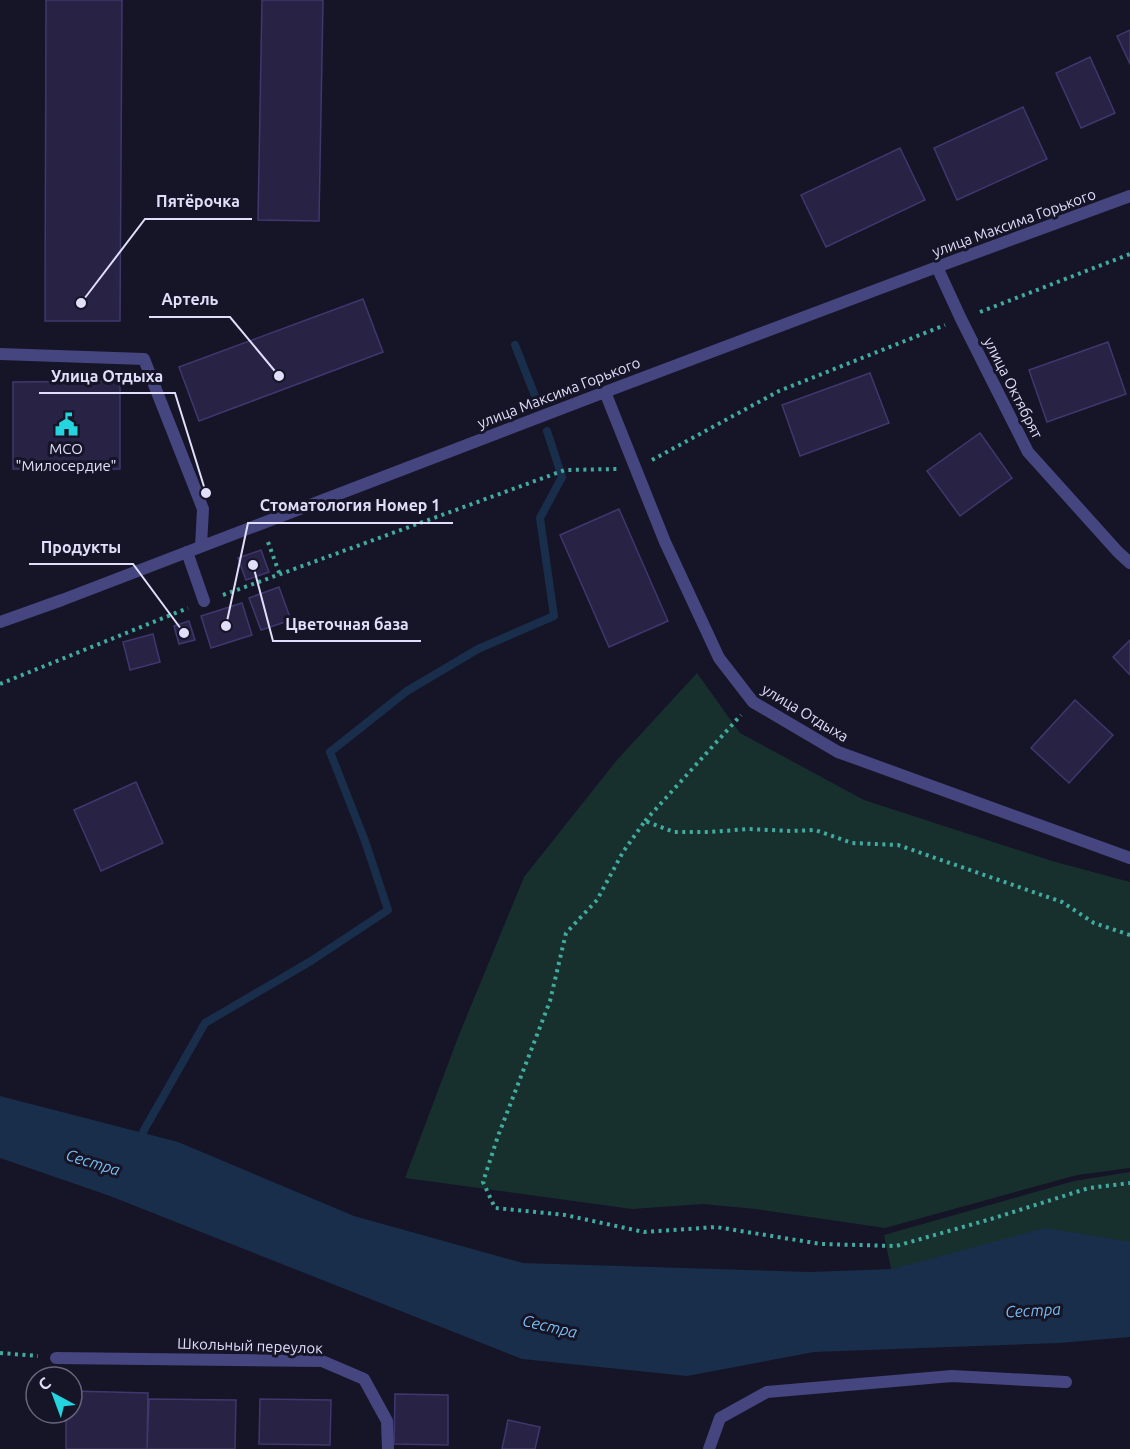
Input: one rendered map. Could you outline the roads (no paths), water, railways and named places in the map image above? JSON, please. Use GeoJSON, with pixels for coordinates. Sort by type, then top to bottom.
{"type":"FeatureCollection","features":[{"type":"Feature","properties":{"kind":"street","name":"улица Максима Горького"},"geometry":{"type":"LineString","coordinates":[[0,622],[1130,196]]}},
{"type":"Feature","properties":{"kind":"street","name":"улица Октябрят"},"geometry":{"type":"LineString","coordinates":[[937,267],[1028,452],[1130,563]]}},
{"type":"Feature","properties":{"kind":"street"},"geometry":{"type":"LineString","coordinates":[[0,354],[144,359],[203,508],[201,546]]}},
{"type":"Feature","properties":{"kind":"street","name":"улица Отдыха"},"geometry":{"type":"LineString","coordinates":[[605,392],[665,542],[719,658],[753,702],[838,752],[1130,858]]}},
{"type":"Feature","properties":{"kind":"street"},"geometry":{"type":"LineString","coordinates":[[187,552],[204,601]]}},
{"type":"Feature","properties":{"kind":"street","name":"Школьный переулок"},"geometry":{"type":"LineString","coordinates":[[56,1358],[322,1361],[364,1379],[387,1421],[388,1449]]}},
{"type":"Feature","properties":{"kind":"street"},"geometry":{"type":"LineString","coordinates":[[709,1449],[720,1418],[766,1392],[952,1376],[1066,1382]]}},
{"type":"Feature","properties":{"kind":"water","name":"Сестра"},"geometry":{"type":"Polygon","coordinates":[[[0,1096],[178,1142],[354,1216],[523,1263],[810,1272],[893,1269],[1045,1228],[1130,1242],[1130,1337],[1059,1343],[814,1352],[687,1376],[522,1359],[110,1196],[0,1158],[0,1096]]]}},
{"type":"Feature","properties":{"kind":"waterway"},"geometry":{"type":"LineString","coordinates":[[515,345],[537,401]]}},
{"type":"Feature","properties":{"kind":"waterway"},"geometry":{"type":"LineString","coordinates":[[140,1141],[144,1130],[205,1023],[311,961],[388,910],[365,841],[330,752],[407,691],[478,649],[554,616],[540,518],[562,477],[547,431]]}},
{"type":"Feature","properties":{"kind":"place","name":"Пятёрочка"},"geometry":{"type":"Point","coordinates":[81,303]}},
{"type":"Feature","properties":{"kind":"place","name":"Артель"},"geometry":{"type":"Point","coordinates":[279,376]}},
{"type":"Feature","properties":{"kind":"place","name":"МСО \"Милосердие\""},"geometry":{"type":"Point","coordinates":[66,425]}},
{"type":"Feature","properties":{"kind":"place","name":"Улица Отдыха"},"geometry":{"type":"Point","coordinates":[206,493]}},
{"type":"Feature","properties":{"kind":"place","name":"Цветочная база"},"geometry":{"type":"Point","coordinates":[253,565]}},
{"type":"Feature","properties":{"kind":"place","name":"Стоматология Номер 1"},"geometry":{"type":"Point","coordinates":[226,626]}},
{"type":"Feature","properties":{"kind":"place","name":"Продукты"},"geometry":{"type":"Point","coordinates":[184,633]}}]}
